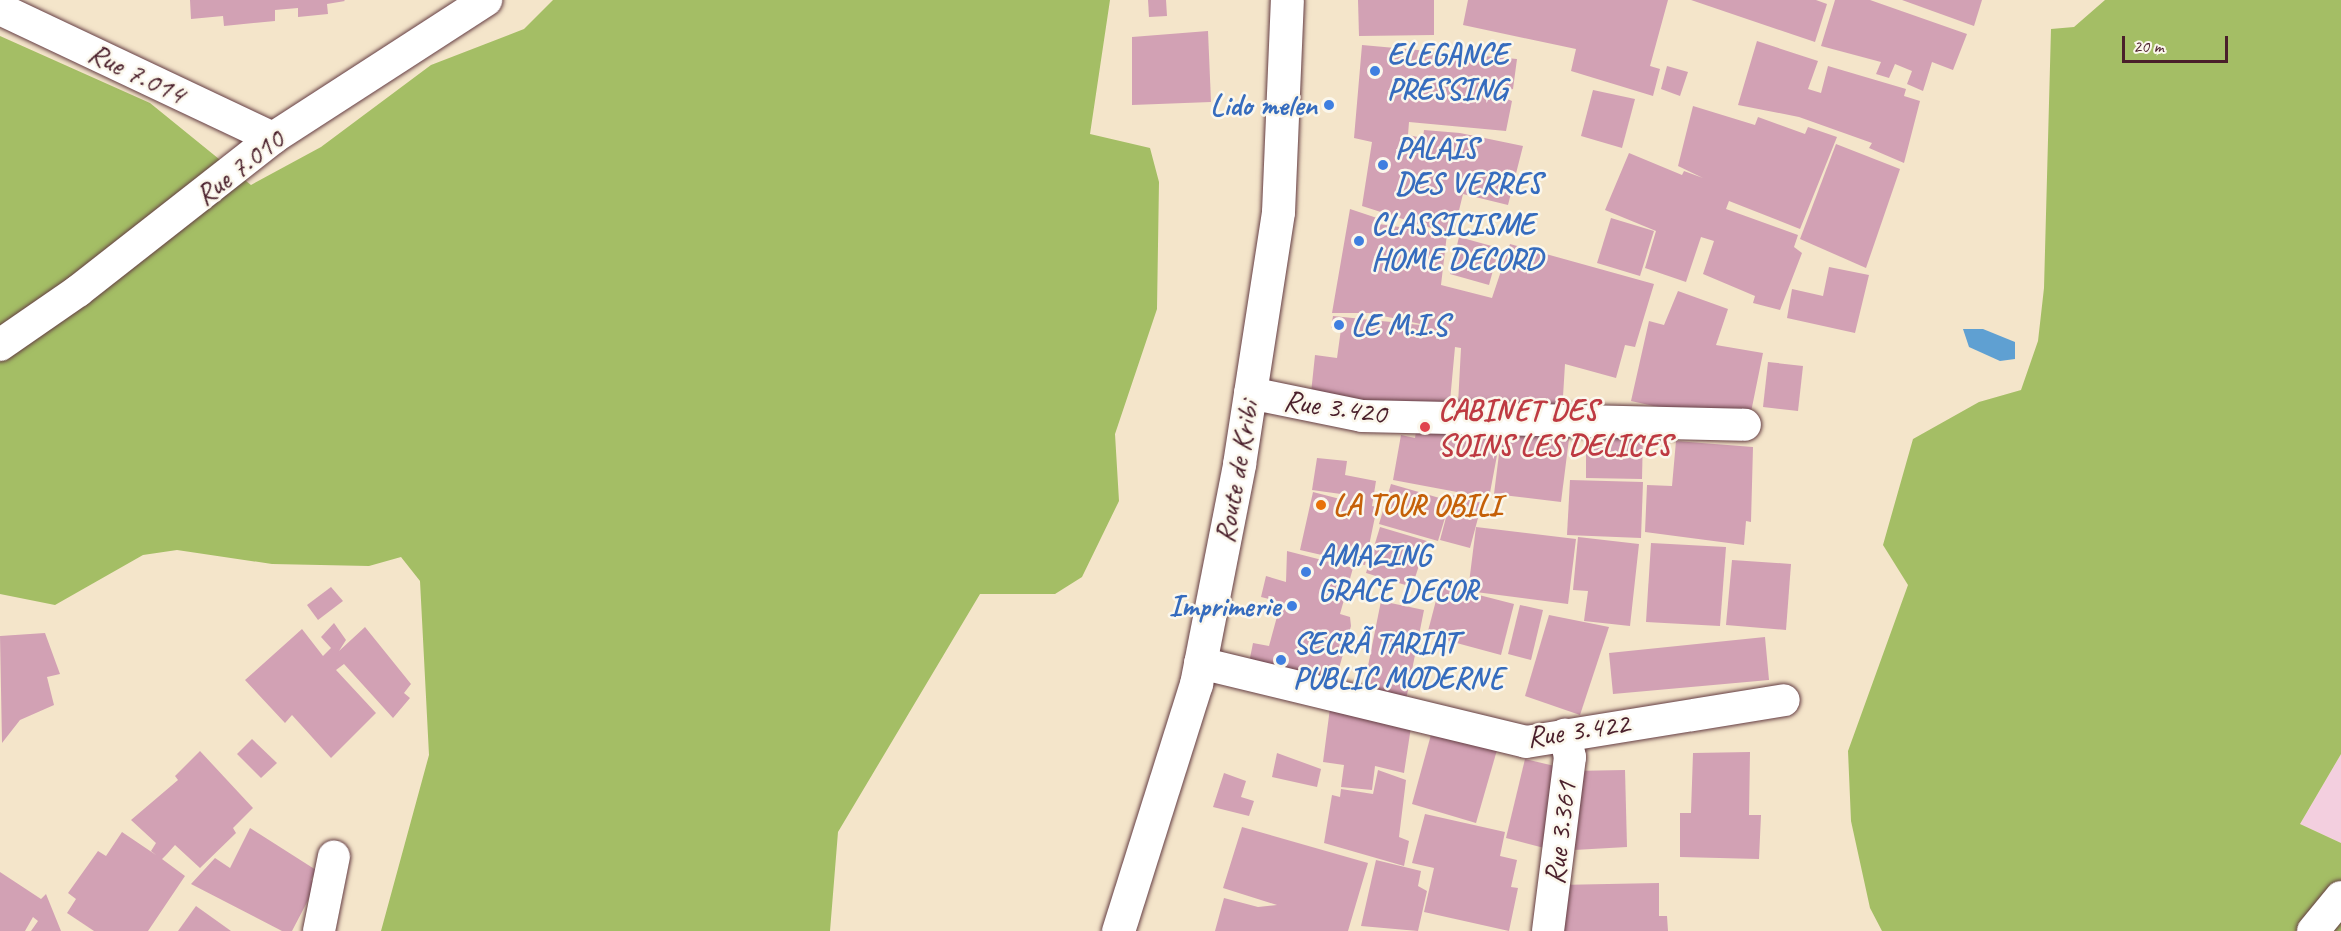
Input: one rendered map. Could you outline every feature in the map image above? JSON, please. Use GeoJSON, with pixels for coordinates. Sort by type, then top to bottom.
{"type":"FeatureCollection","features":[{"type":"Feature","properties":{"kind":"main road","name":"Route de Kribi"},"geometry":{"type":"LineString","coordinates":[[1118,931],[1200,663],[1250,393],[1278,212],[1287,0]]}},
{"type":"Feature","properties":{"kind":"street","name":"Rue 7.010"},"geometry":{"type":"LineString","coordinates":[[0,345],[78,291],[273,138],[486,0]]}},
{"type":"Feature","properties":{"kind":"street","name":"Rue 7.014"},"geometry":{"type":"LineString","coordinates":[[0,9],[273,138]]}},
{"type":"Feature","properties":{"kind":"street","name":"Rue 3.420"},"geometry":{"type":"LineString","coordinates":[[1250,393],[1362,416],[1745,425]]}},
{"type":"Feature","properties":{"kind":"street","name":"Rue 3.422"},"geometry":{"type":"LineString","coordinates":[[1200,663],[1265,674],[1472,732],[1526,742],[1784,700]]}},
{"type":"Feature","properties":{"kind":"street","name":"Rue 3.361"},"geometry":{"type":"LineString","coordinates":[[1548,931],[1570,757],[1565,735]]}},
{"type":"Feature","properties":{"kind":"street"},"geometry":{"type":"LineString","coordinates":[[319,931],[334,855]]}},
{"type":"Feature","properties":{"kind":"street"},"geometry":{"type":"LineString","coordinates":[[2313,931],[2341,897]]}},
{"type":"Feature","properties":{"kind":"shaded area"},"geometry":{"type":"Polygon","coordinates":[[[2341,754],[2341,843],[2300,824],[2341,754]]]}},
{"type":"Feature","properties":{"kind":"green space"},"geometry":{"type":"Polygon","coordinates":[[[553,0],[1110,0],[1090,134],[1150,148],[1159,182],[1157,309],[1115,434],[1119,501],[1082,577],[1055,594],[980,594],[838,832],[830,931],[381,931],[429,755],[420,581],[401,557],[369,566],[272,564],[177,550],[143,555],[55,605],[0,594],[0,36],[150,103],[251,185],[321,147],[431,65],[524,29],[553,0]]]}},
{"type":"Feature","properties":{"kind":"green space"},"geometry":{"type":"Polygon","coordinates":[[[2105,0],[2341,0],[2341,754],[2300,824],[2341,843],[2341,931],[1882,931],[1870,908],[1851,821],[1848,751],[1908,585],[1883,545],[1913,439],[1979,402],[2021,390],[2038,341],[2044,288],[2051,29],[2074,27],[2105,0]]]}},
{"type":"Feature","properties":{"kind":"water"},"geometry":{"type":"Polygon","coordinates":[[[1963,329],[1983,329],[2015,342],[2015,359],[2000,361],[1969,347],[1963,329]]]}},
{"type":"Feature","properties":{"kind":"building"},"geometry":{"type":"Polygon","coordinates":[[[190,0],[345,1],[327,4],[328,14],[298,17],[298,8],[275,10],[275,21],[224,26],[223,16],[191,19],[190,0]]]}},
{"type":"Feature","properties":{"kind":"building"},"geometry":{"type":"Polygon","coordinates":[[[1148,0],[1166,0],[1167,16],[1149,17],[1148,0]]]}},
{"type":"Feature","properties":{"kind":"building"},"geometry":{"type":"Polygon","coordinates":[[[1358,0],[1434,0],[1434,35],[1359,36],[1358,0]]]}},
{"type":"Feature","properties":{"kind":"building"},"geometry":{"type":"Polygon","coordinates":[[[1468,0],[1668,0],[1650,66],[1660,69],[1653,96],[1571,71],[1576,49],[1463,25],[1468,0]]]}},
{"type":"Feature","properties":{"kind":"building"},"geometry":{"type":"Polygon","coordinates":[[[1691,0],[1816,0],[1827,4],[1815,42],[1691,0]]]}},
{"type":"Feature","properties":{"kind":"building"},"geometry":{"type":"Polygon","coordinates":[[[1835,0],[1870,0],[1967,34],[1953,70],[1932,62],[1923,91],[1907,84],[1912,71],[1895,64],[1889,78],[1876,74],[1881,62],[1821,46],[1835,0]]]}},
{"type":"Feature","properties":{"kind":"building"},"geometry":{"type":"Polygon","coordinates":[[[1902,0],[1982,0],[1974,26],[1902,0]]]}},
{"type":"Feature","properties":{"kind":"building"},"geometry":{"type":"Polygon","coordinates":[[[1208,31],[1211,102],[1132,105],[1132,37],[1208,31]]]}},
{"type":"Feature","properties":{"kind":"building"},"geometry":{"type":"Polygon","coordinates":[[[1757,41],[1818,61],[1808,89],[1821,93],[1828,66],[1906,89],[1904,96],[1920,101],[1904,163],[1869,148],[1872,143],[1799,117],[1738,105],[1757,41]]]}},
{"type":"Feature","properties":{"kind":"building"},"geometry":{"type":"Polygon","coordinates":[[[1362,45],[1517,59],[1513,89],[1505,91],[1505,98],[1512,101],[1506,131],[1409,122],[1408,135],[1423,138],[1424,130],[1460,133],[1523,146],[1508,205],[1463,194],[1453,235],[1362,206],[1372,142],[1354,138],[1362,45]]]}},
{"type":"Feature","properties":{"kind":"building"},"geometry":{"type":"Polygon","coordinates":[[[1667,66],[1688,72],[1680,96],[1661,89],[1667,66]]]}},
{"type":"Feature","properties":{"kind":"building"},"geometry":{"type":"Polygon","coordinates":[[[1593,90],[1635,99],[1622,148],[1581,136],[1593,90]]]}},
{"type":"Feature","properties":{"kind":"building"},"geometry":{"type":"Polygon","coordinates":[[[1693,106],[1755,125],[1758,117],[1805,134],[1808,127],[1837,137],[1800,229],[1729,201],[1726,209],[1798,235],[1794,247],[1802,253],[1780,310],[1753,303],[1755,296],[1703,274],[1714,241],[1701,237],[1686,282],[1645,268],[1656,231],[1605,210],[1629,153],[1682,175],[1684,171],[1703,178],[1678,166],[1693,106]]]}},
{"type":"Feature","properties":{"kind":"building"},"geometry":{"type":"Polygon","coordinates":[[[1836,144],[1900,169],[1866,268],[1800,239],[1836,144]]]}},
{"type":"Feature","properties":{"kind":"building"},"geometry":{"type":"Polygon","coordinates":[[[1350,209],[1380,219],[1379,224],[1447,234],[1441,285],[1492,298],[1510,244],[1654,284],[1635,347],[1625,345],[1616,378],[1565,364],[1562,413],[1458,404],[1461,348],[1455,347],[1449,412],[1311,393],[1315,355],[1337,358],[1341,329],[1331,328],[1333,316],[1430,326],[1369,313],[1332,313],[1350,209]]]}},
{"type":"Feature","properties":{"kind":"building"},"geometry":{"type":"Polygon","coordinates":[[[1611,218],[1654,231],[1640,276],[1597,263],[1611,218]]]}},
{"type":"Feature","properties":{"kind":"building"},"geometry":{"type":"Polygon","coordinates":[[[1459,237],[1499,248],[1489,285],[1450,274],[1459,237]]]}},
{"type":"Feature","properties":{"kind":"building"},"geometry":{"type":"Polygon","coordinates":[[[1829,267],[1869,275],[1855,333],[1787,318],[1792,289],[1823,296],[1829,267]]]}},
{"type":"Feature","properties":{"kind":"building"},"geometry":{"type":"Polygon","coordinates":[[[1678,291],[1728,309],[1716,345],[1763,353],[1750,417],[1695,408],[1695,415],[1631,401],[1649,321],[1664,325],[1678,291]]]}},
{"type":"Feature","properties":{"kind":"building"},"geometry":{"type":"Polygon","coordinates":[[[1768,362],[1803,366],[1798,411],[1763,407],[1768,362]]]}},
{"type":"Feature","properties":{"kind":"building"},"geometry":{"type":"Polygon","coordinates":[[[1503,422],[1570,431],[1561,502],[1494,494],[1503,422]]]}},
{"type":"Feature","properties":{"kind":"building"},"geometry":{"type":"Polygon","coordinates":[[[1417,425],[1501,434],[1489,498],[1393,480],[1401,435],[1415,438],[1417,425]]]}},
{"type":"Feature","properties":{"kind":"building"},"geometry":{"type":"Polygon","coordinates":[[[1586,432],[1643,433],[1642,479],[1586,478],[1586,432]]]}},
{"type":"Feature","properties":{"kind":"building"},"geometry":{"type":"Polygon","coordinates":[[[1676,441],[1753,447],[1751,522],[1746,521],[1744,545],[1645,532],[1647,485],[1672,486],[1676,441]]]}},
{"type":"Feature","properties":{"kind":"building"},"geometry":{"type":"Polygon","coordinates":[[[1317,458],[1347,461],[1345,475],[1376,481],[1372,506],[1377,507],[1365,565],[1300,550],[1313,492],[1340,499],[1341,494],[1312,490],[1317,458]]]}},
{"type":"Feature","properties":{"kind":"building"},"geometry":{"type":"Polygon","coordinates":[[[1570,480],[1643,482],[1641,538],[1567,535],[1570,480]]]}},
{"type":"Feature","properties":{"kind":"building"},"geometry":{"type":"Polygon","coordinates":[[[1391,484],[1450,501],[1438,541],[1379,524],[1391,484]]]}},
{"type":"Feature","properties":{"kind":"building"},"geometry":{"type":"Polygon","coordinates":[[[1452,495],[1482,503],[1470,548],[1440,540],[1452,495]]]}},
{"type":"Feature","properties":{"kind":"building"},"geometry":{"type":"Polygon","coordinates":[[[1380,527],[1427,541],[1412,587],[1366,573],[1380,527]]]}},
{"type":"Feature","properties":{"kind":"building"},"geometry":{"type":"Polygon","coordinates":[[[1476,527],[1576,539],[1568,604],[1468,591],[1476,527]]]}},
{"type":"Feature","properties":{"kind":"building"},"geometry":{"type":"Polygon","coordinates":[[[1578,537],[1639,544],[1630,626],[1584,621],[1588,591],[1573,590],[1578,537]]]}},
{"type":"Feature","properties":{"kind":"building"},"geometry":{"type":"Polygon","coordinates":[[[1651,543],[1726,547],[1720,626],[1646,622],[1651,543]]]}},
{"type":"Feature","properties":{"kind":"building"},"geometry":{"type":"Polygon","coordinates":[[[1287,551],[1353,568],[1340,614],[1350,617],[1351,626],[1334,686],[1249,663],[1253,643],[1269,646],[1281,602],[1261,597],[1266,576],[1286,582],[1287,551]]]}},
{"type":"Feature","properties":{"kind":"building"},"geometry":{"type":"Polygon","coordinates":[[[1732,560],[1791,564],[1786,630],[1726,625],[1732,560]]]}},
{"type":"Feature","properties":{"kind":"building"},"geometry":{"type":"Polygon","coordinates":[[[1440,585],[1514,604],[1501,655],[1427,635],[1440,585]]]}},
{"type":"Feature","properties":{"kind":"building"},"geometry":{"type":"Polygon","coordinates":[[[331,587],[343,601],[318,620],[307,605],[331,587]]]}},
{"type":"Feature","properties":{"kind":"building"},"geometry":{"type":"Polygon","coordinates":[[[1381,601],[1424,610],[1406,700],[1363,691],[1381,601]]]}},
{"type":"Feature","properties":{"kind":"building"},"geometry":{"type":"Polygon","coordinates":[[[1520,605],[1543,610],[1531,660],[1508,654],[1520,605]]]}},
{"type":"Feature","properties":{"kind":"building"},"geometry":{"type":"Polygon","coordinates":[[[1549,615],[1609,627],[1580,715],[1525,696],[1549,615]]]}},
{"type":"Feature","properties":{"kind":"building"},"geometry":{"type":"Polygon","coordinates":[[[334,623],[346,640],[339,651],[365,627],[411,684],[404,693],[410,698],[393,718],[344,664],[336,670],[376,713],[331,758],[292,715],[285,723],[245,680],[302,629],[323,656],[331,648],[321,637],[334,623]]]}},
{"type":"Feature","properties":{"kind":"building"},"geometry":{"type":"Polygon","coordinates":[[[45,633],[60,674],[47,677],[54,705],[20,720],[2,743],[0,636],[45,633]]]}},
{"type":"Feature","properties":{"kind":"building"},"geometry":{"type":"Polygon","coordinates":[[[1765,637],[1769,680],[1613,694],[1609,653],[1765,637]]]}},
{"type":"Feature","properties":{"kind":"building"},"geometry":{"type":"Polygon","coordinates":[[[1330,708],[1411,727],[1404,773],[1375,766],[1372,790],[1341,787],[1344,765],[1323,762],[1330,708]]]}},
{"type":"Feature","properties":{"kind":"building"},"geometry":{"type":"Polygon","coordinates":[[[1432,731],[1497,750],[1476,823],[1412,804],[1432,731]]]}},
{"type":"Feature","properties":{"kind":"building"},"geometry":{"type":"Polygon","coordinates":[[[252,739],[277,763],[261,778],[237,754],[252,739]]]}},
{"type":"Feature","properties":{"kind":"building"},"geometry":{"type":"Polygon","coordinates":[[[200,751],[253,808],[233,828],[236,833],[200,868],[175,845],[162,859],[185,876],[148,931],[94,931],[67,913],[76,899],[68,893],[98,851],[106,856],[122,832],[156,855],[151,851],[156,843],[131,820],[178,780],[175,776],[200,751]]]}},
{"type":"Feature","properties":{"kind":"building"},"geometry":{"type":"Polygon","coordinates":[[[1750,752],[1749,815],[1761,815],[1759,859],[1680,857],[1680,813],[1691,813],[1693,753],[1750,752]]]}},
{"type":"Feature","properties":{"kind":"building"},"geometry":{"type":"Polygon","coordinates":[[[1277,753],[1321,769],[1317,787],[1272,777],[1277,753]]]}},
{"type":"Feature","properties":{"kind":"building"},"geometry":{"type":"Polygon","coordinates":[[[1525,759],[1563,768],[1548,849],[1506,838],[1525,759]]]}},
{"type":"Feature","properties":{"kind":"building"},"geometry":{"type":"Polygon","coordinates":[[[1378,770],[1406,780],[1399,837],[1409,841],[1404,866],[1324,843],[1332,795],[1340,797],[1341,789],[1373,794],[1378,770]]]}},
{"type":"Feature","properties":{"kind":"building"},"geometry":{"type":"Polygon","coordinates":[[[1625,770],[1627,847],[1574,850],[1571,771],[1625,770]]]}},
{"type":"Feature","properties":{"kind":"building"},"geometry":{"type":"Polygon","coordinates":[[[1224,773],[1246,781],[1241,797],[1254,801],[1249,816],[1213,807],[1224,773]]]}},
{"type":"Feature","properties":{"kind":"building"},"geometry":{"type":"Polygon","coordinates":[[[1425,814],[1505,832],[1500,856],[1517,860],[1511,887],[1518,888],[1509,931],[1424,912],[1434,868],[1412,863],[1425,814]]]}},
{"type":"Feature","properties":{"kind":"building"},"geometry":{"type":"Polygon","coordinates":[[[1242,827],[1368,863],[1348,931],[1215,931],[1224,898],[1258,907],[1277,905],[1223,888],[1242,827]]]}},
{"type":"Feature","properties":{"kind":"building"},"geometry":{"type":"Polygon","coordinates":[[[250,828],[316,870],[311,880],[317,883],[292,931],[282,931],[191,884],[215,858],[230,868],[250,828]]]}},
{"type":"Feature","properties":{"kind":"building"},"geometry":{"type":"Polygon","coordinates":[[[1376,860],[1421,871],[1418,886],[1427,891],[1418,931],[1361,926],[1376,860]]]}},
{"type":"Feature","properties":{"kind":"building"},"geometry":{"type":"Polygon","coordinates":[[[0,872],[41,899],[46,894],[61,931],[31,931],[38,921],[33,917],[25,931],[0,931],[0,872]]]}},
{"type":"Feature","properties":{"kind":"building"},"geometry":{"type":"Polygon","coordinates":[[[1659,883],[1659,916],[1667,916],[1668,931],[1558,931],[1557,885],[1659,883]]]}},
{"type":"Feature","properties":{"kind":"building"},"geometry":{"type":"Polygon","coordinates":[[[196,906],[231,931],[178,931],[196,906]]]}},
{"type":"Feature","properties":{"kind":"place","name":"ELEGANCE PRESSING"},"geometry":{"type":"Point","coordinates":[1375,71]}},
{"type":"Feature","properties":{"kind":"place","name":"Lido melen"},"geometry":{"type":"Point","coordinates":[1329,105]}},
{"type":"Feature","properties":{"kind":"place","name":"PALAIS DES VERRES"},"geometry":{"type":"Point","coordinates":[1383,165]}},
{"type":"Feature","properties":{"kind":"place","name":"CLASSICISME HOME DECORD"},"geometry":{"type":"Point","coordinates":[1359,241]}},
{"type":"Feature","properties":{"kind":"place","name":"LE M.I.S"},"geometry":{"type":"Point","coordinates":[1339,325]}},
{"type":"Feature","properties":{"kind":"place","name":"CABINET DES SOINS LES DELICES"},"geometry":{"type":"Point","coordinates":[1425,427]}},
{"type":"Feature","properties":{"kind":"place","name":"LA TOUR OBILI"},"geometry":{"type":"Point","coordinates":[1321,505]}},
{"type":"Feature","properties":{"kind":"place","name":"AMAZING GRACE DECOR"},"geometry":{"type":"Point","coordinates":[1306,572]}},
{"type":"Feature","properties":{"kind":"place","name":"Imprimerie"},"geometry":{"type":"Point","coordinates":[1292,606]}},
{"type":"Feature","properties":{"kind":"place","name":"SECRÃ TARIAT PUBLIC MODERNE"},"geometry":{"type":"Point","coordinates":[1281,660]}}]}
